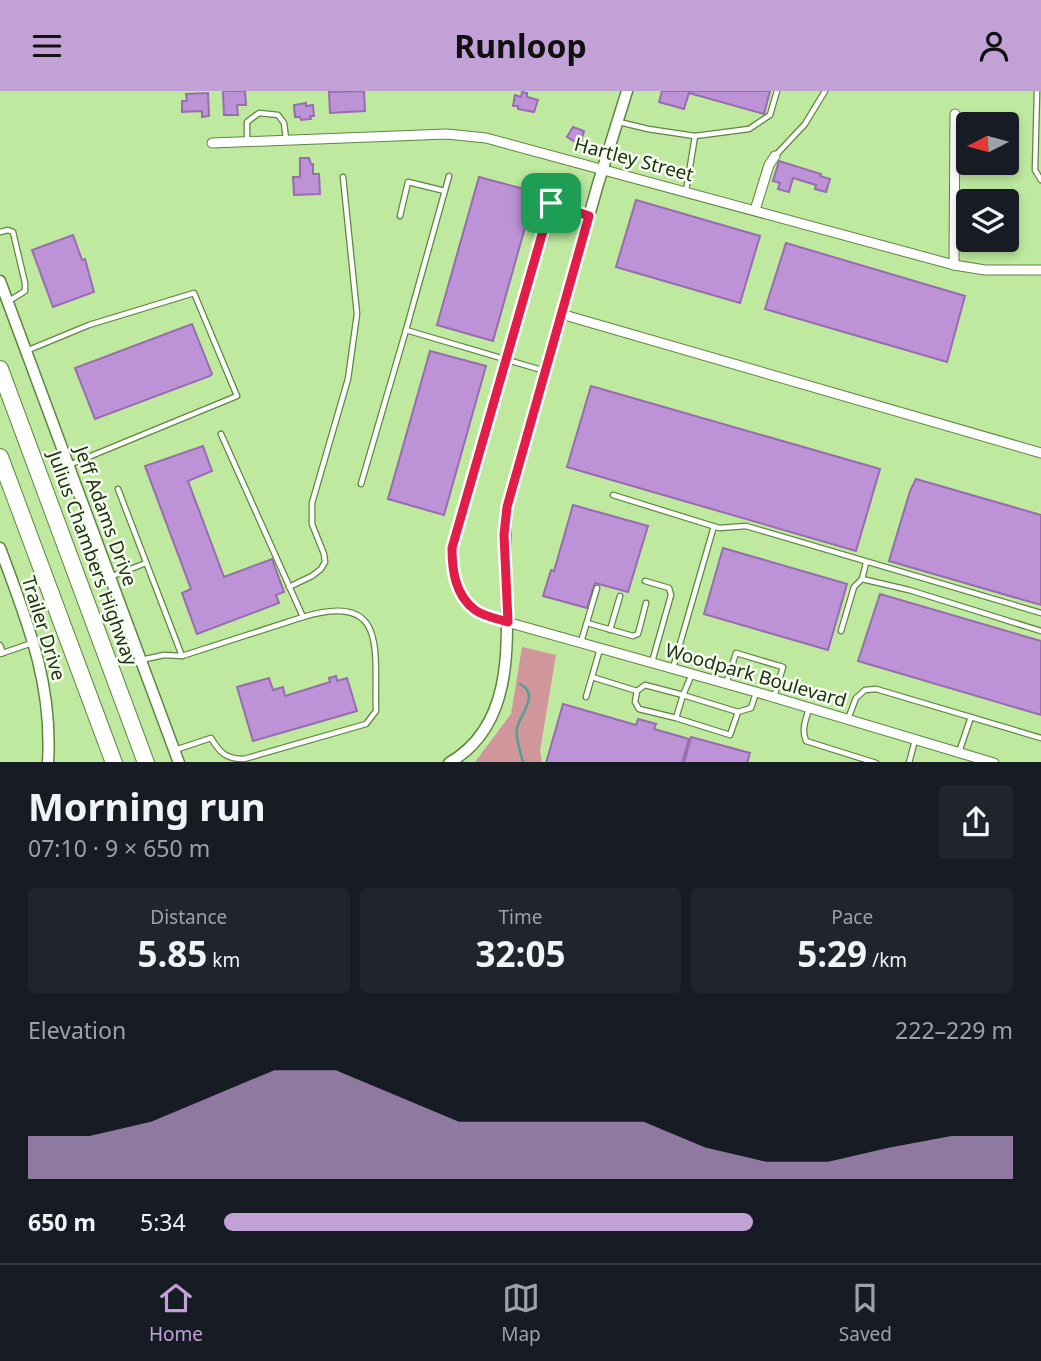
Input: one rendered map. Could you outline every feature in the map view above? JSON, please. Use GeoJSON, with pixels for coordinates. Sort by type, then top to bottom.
{"type":"FeatureCollection","features":[{"type":"Feature","properties":{"kind":"highway","name":"Julius Chambers Highway"},"geometry":{"type":"LineString","coordinates":[[0,369],[146,762]]}},
{"type":"Feature","properties":{"kind":"highway"},"geometry":{"type":"LineString","coordinates":[[0,457],[114,762]]}},
{"type":"Feature","properties":{"kind":"street"},"geometry":{"type":"LineString","coordinates":[[449,762],[475,742],[494,710],[505,673],[508,622],[504,535],[507,507],[627,91]]}},
{"type":"Feature","properties":{"kind":"street"},"geometry":{"type":"LineString","coordinates":[[954,265],[955,114]]}},
{"type":"Feature","properties":{"kind":"street","name":"Hartley Street"},"geometry":{"type":"LineString","coordinates":[[212,143],[447,134],[473,136],[755,209],[954,265],[985,270],[1041,270]]}},
{"type":"Feature","properties":{"kind":"street"},"geometry":{"type":"LineString","coordinates":[[755,209],[769,165],[775,156]]}},
{"type":"Feature","properties":{"kind":"street","name":"Jeff Adams Drive"},"geometry":{"type":"LineString","coordinates":[[0,281],[179,762]]}},
{"type":"Feature","properties":{"kind":"street"},"geometry":{"type":"LineString","coordinates":[[561,314],[1041,453]]}},
{"type":"Feature","properties":{"kind":"street","name":"Trailer Drive"},"geometry":{"type":"LineString","coordinates":[[0,548],[34,642],[46,690],[48,762]]}},
{"type":"Feature","properties":{"kind":"street","name":"Woodpark Boulevard"},"geometry":{"type":"LineString","coordinates":[[508,622],[993,762]]}},
{"type":"Feature","properties":{"kind":"lane"},"geometry":{"type":"LineString","coordinates":[[618,121],[648,129],[695,136],[749,128],[770,115],[777,91]]}},
{"type":"Feature","properties":{"kind":"lane"},"geometry":{"type":"LineString","coordinates":[[775,156],[805,124],[825,91]]}},
{"type":"Feature","properties":{"kind":"lane"},"geometry":{"type":"LineString","coordinates":[[1037,91],[1034,148],[1035,170],[1041,180]]}},
{"type":"Feature","properties":{"kind":"lane"},"geometry":{"type":"LineString","coordinates":[[247,142],[247,122],[259,113],[278,115],[284,123],[286,140]]}},
{"type":"Feature","properties":{"kind":"lane"},"geometry":{"type":"LineString","coordinates":[[686,191],[695,136]]}},
{"type":"Feature","properties":{"kind":"lane"},"geometry":{"type":"LineString","coordinates":[[361,484],[449,176]]}},
{"type":"Feature","properties":{"kind":"lane"},"geometry":{"type":"LineString","coordinates":[[289,587],[312,576],[325,562],[312,524],[312,502],[348,379],[356,314],[343,177]]}},
{"type":"Feature","properties":{"kind":"lane"},"geometry":{"type":"LineString","coordinates":[[400,216],[408,182],[445,191]]}},
{"type":"Feature","properties":{"kind":"lane"},"geometry":{"type":"LineString","coordinates":[[508,622],[475,610],[458,588],[452,570],[452,548],[551,203],[589,216]]}},
{"type":"Feature","properties":{"kind":"lane"},"geometry":{"type":"LineString","coordinates":[[0,232],[13,232],[25,283],[25,291],[8,302]]}},
{"type":"Feature","properties":{"kind":"lane"},"geometry":{"type":"LineString","coordinates":[[26,351],[89,325],[194,293],[237,395],[68,465]]}},
{"type":"Feature","properties":{"kind":"lane"},"geometry":{"type":"LineString","coordinates":[[406,330],[545,371]]}},
{"type":"Feature","properties":{"kind":"lane"},"geometry":{"type":"LineString","coordinates":[[221,434],[303,617]]}},
{"type":"Feature","properties":{"kind":"lane"},"geometry":{"type":"LineString","coordinates":[[118,489],[182,656]]}},
{"type":"Feature","properties":{"kind":"lane"},"geometry":{"type":"LineString","coordinates":[[613,495],[713,526],[746,526],[1041,613]]}},
{"type":"Feature","properties":{"kind":"lane"},"geometry":{"type":"LineString","coordinates":[[673,669],[713,526]]}},
{"type":"Feature","properties":{"kind":"lane"},"geometry":{"type":"LineString","coordinates":[[110,577],[146,563]]}},
{"type":"Feature","properties":{"kind":"lane"},"geometry":{"type":"LineString","coordinates":[[841,631],[854,587],[862,579],[866,563]]}},
{"type":"Feature","properties":{"kind":"lane"},"geometry":{"type":"LineString","coordinates":[[862,579],[909,590],[1041,631]]}},
{"type":"Feature","properties":{"kind":"lane"},"geometry":{"type":"LineString","coordinates":[[645,580],[669,588],[671,595],[652,663]]}},
{"type":"Feature","properties":{"kind":"lane"},"geometry":{"type":"LineString","coordinates":[[581,643],[597,588]]}},
{"type":"Feature","properties":{"kind":"lane"},"geometry":{"type":"LineString","coordinates":[[610,629],[620,596]]}},
{"type":"Feature","properties":{"kind":"lane"},"geometry":{"type":"LineString","coordinates":[[587,623],[633,636],[638,634],[646,603]]}},
{"type":"Feature","properties":{"kind":"lane"},"geometry":{"type":"LineString","coordinates":[[141,660],[164,655],[182,656],[332,610],[345,610],[360,616],[373,631],[376,711],[366,724],[244,759],[224,756],[211,738],[174,750]]}},
{"type":"Feature","properties":{"kind":"lane"},"geometry":{"type":"LineString","coordinates":[[0,645],[1,653],[34,642]]}},
{"type":"Feature","properties":{"kind":"lane"},"geometry":{"type":"LineString","coordinates":[[586,697],[601,648]]}},
{"type":"Feature","properties":{"kind":"lane"},"geometry":{"type":"LineString","coordinates":[[726,684],[736,653],[783,667],[774,698]]}},
{"type":"Feature","properties":{"kind":"lane"},"geometry":{"type":"LineString","coordinates":[[676,719],[692,674]]}},
{"type":"Feature","properties":{"kind":"lane"},"geometry":{"type":"LineString","coordinates":[[592,677],[637,691]]}},
{"type":"Feature","properties":{"kind":"lane"},"geometry":{"type":"LineString","coordinates":[[738,712],[730,734],[639,709],[635,702],[637,691],[645,685],[738,712],[751,708],[756,692]]}},
{"type":"Feature","properties":{"kind":"lane"},"geometry":{"type":"LineString","coordinates":[[848,720],[856,698],[865,690],[876,689],[1041,738]]}},
{"type":"Feature","properties":{"kind":"lane"},"geometry":{"type":"LineString","coordinates":[[809,709],[804,725],[806,741],[876,762]]}},
{"type":"Feature","properties":{"kind":"lane"},"geometry":{"type":"LineString","coordinates":[[959,753],[971,717]]}},
{"type":"Feature","properties":{"kind":"lane"},"geometry":{"type":"LineString","coordinates":[[909,762],[915,740]]}},
{"type":"Feature","properties":{"kind":"shaded area"},"geometry":{"type":"Polygon","coordinates":[[[522,647],[556,655],[540,751],[542,762],[475,762],[511,714],[522,647]]]}},
{"type":"Feature","properties":{"kind":"building"},"geometry":{"type":"Polygon","coordinates":[[[223,91],[245,91],[246,105],[237,105],[238,115],[224,115],[223,91]]]}},
{"type":"Feature","properties":{"kind":"building"},"geometry":{"type":"Polygon","coordinates":[[[364,91],[365,111],[330,113],[329,92],[364,91]]]}},
{"type":"Feature","properties":{"kind":"building"},"geometry":{"type":"Polygon","coordinates":[[[662,91],[770,91],[764,114],[689,93],[684,109],[659,102],[662,91]]]}},
{"type":"Feature","properties":{"kind":"building"},"geometry":{"type":"Polygon","coordinates":[[[522,92],[527,93],[527,97],[538,100],[534,112],[513,106],[515,95],[521,97],[522,92]]]}},
{"type":"Feature","properties":{"kind":"building"},"geometry":{"type":"Polygon","coordinates":[[[208,93],[209,116],[202,117],[202,111],[182,112],[182,101],[187,101],[186,94],[208,93]]]}},
{"type":"Feature","properties":{"kind":"building"},"geometry":{"type":"Polygon","coordinates":[[[306,103],[306,106],[313,105],[314,116],[301,120],[300,117],[295,117],[294,105],[306,103]]]}},
{"type":"Feature","properties":{"kind":"building"},"geometry":{"type":"Polygon","coordinates":[[[573,127],[584,131],[580,145],[567,137],[573,127]]]}},
{"type":"Feature","properties":{"kind":"building"},"geometry":{"type":"Polygon","coordinates":[[[300,158],[309,158],[313,164],[313,174],[319,174],[320,194],[294,195],[293,177],[300,177],[300,158]]]}},
{"type":"Feature","properties":{"kind":"building"},"geometry":{"type":"Polygon","coordinates":[[[779,161],[830,179],[826,192],[815,189],[816,185],[793,178],[789,192],[778,189],[780,183],[773,181],[779,161]]]}},
{"type":"Feature","properties":{"kind":"building"},"geometry":{"type":"Polygon","coordinates":[[[479,177],[535,192],[493,341],[437,325],[479,177]]]}},
{"type":"Feature","properties":{"kind":"building"},"geometry":{"type":"Polygon","coordinates":[[[636,200],[760,236],[740,303],[616,267],[636,200]]]}},
{"type":"Feature","properties":{"kind":"building"},"geometry":{"type":"Polygon","coordinates":[[[73,235],[82,260],[85,259],[94,292],[53,307],[32,250],[73,235]]]}},
{"type":"Feature","properties":{"kind":"building"},"geometry":{"type":"Polygon","coordinates":[[[786,243],[965,296],[947,362],[765,309],[786,243]]]}},
{"type":"Feature","properties":{"kind":"building"},"geometry":{"type":"Polygon","coordinates":[[[192,324],[212,374],[210,376],[95,419],[75,368],[192,324]]]}},
{"type":"Feature","properties":{"kind":"building"},"geometry":{"type":"Polygon","coordinates":[[[430,351],[486,366],[444,515],[388,499],[430,351]]]}},
{"type":"Feature","properties":{"kind":"building"},"geometry":{"type":"Polygon","coordinates":[[[591,386],[880,469],[856,551],[567,467],[591,386]]]}},
{"type":"Feature","properties":{"kind":"building"},"geometry":{"type":"Polygon","coordinates":[[[203,446],[212,471],[188,481],[224,577],[272,559],[284,592],[276,595],[279,603],[197,634],[182,593],[191,589],[145,466],[203,446]]]}},
{"type":"Feature","properties":{"kind":"building"},"geometry":{"type":"Polygon","coordinates":[[[916,479],[1041,515],[1041,605],[889,561],[916,479]]]}},
{"type":"Feature","properties":{"kind":"building"},"geometry":{"type":"Polygon","coordinates":[[[573,505],[648,526],[628,592],[595,583],[587,608],[543,596],[551,570],[554,571],[573,505]]]}},
{"type":"Feature","properties":{"kind":"building"},"geometry":{"type":"Polygon","coordinates":[[[723,548],[847,584],[828,650],[704,614],[723,548]]]}},
{"type":"Feature","properties":{"kind":"building"},"geometry":{"type":"Polygon","coordinates":[[[880,594],[1041,641],[1041,715],[858,661],[880,594]]]}},
{"type":"Feature","properties":{"kind":"building"},"geometry":{"type":"Polygon","coordinates":[[[336,676],[337,681],[347,678],[357,711],[253,741],[237,687],[269,678],[273,690],[283,687],[285,696],[330,682],[329,678],[336,676]]]}},
{"type":"Feature","properties":{"kind":"building"},"geometry":{"type":"Polygon","coordinates":[[[563,704],[636,725],[638,719],[656,724],[654,729],[689,739],[682,762],[546,762],[563,704]]]}},
{"type":"Feature","properties":{"kind":"building"},"geometry":{"type":"Polygon","coordinates":[[[691,737],[750,753],[747,762],[684,762],[691,737]]]}},
{"type":"Feature","properties":{"kind":"waterway"},"geometry":{"type":"LineString","coordinates":[[520,684],[529,693],[528,704],[517,728],[517,741],[523,762]]}},
{"type":"Feature","properties":{"kind":"route"},"geometry":{"type":"LineString","coordinates":[[551,203],[589,216],[507,507],[504,535],[508,622],[475,610],[458,588],[452,570],[452,548],[551,203]]}}]}
